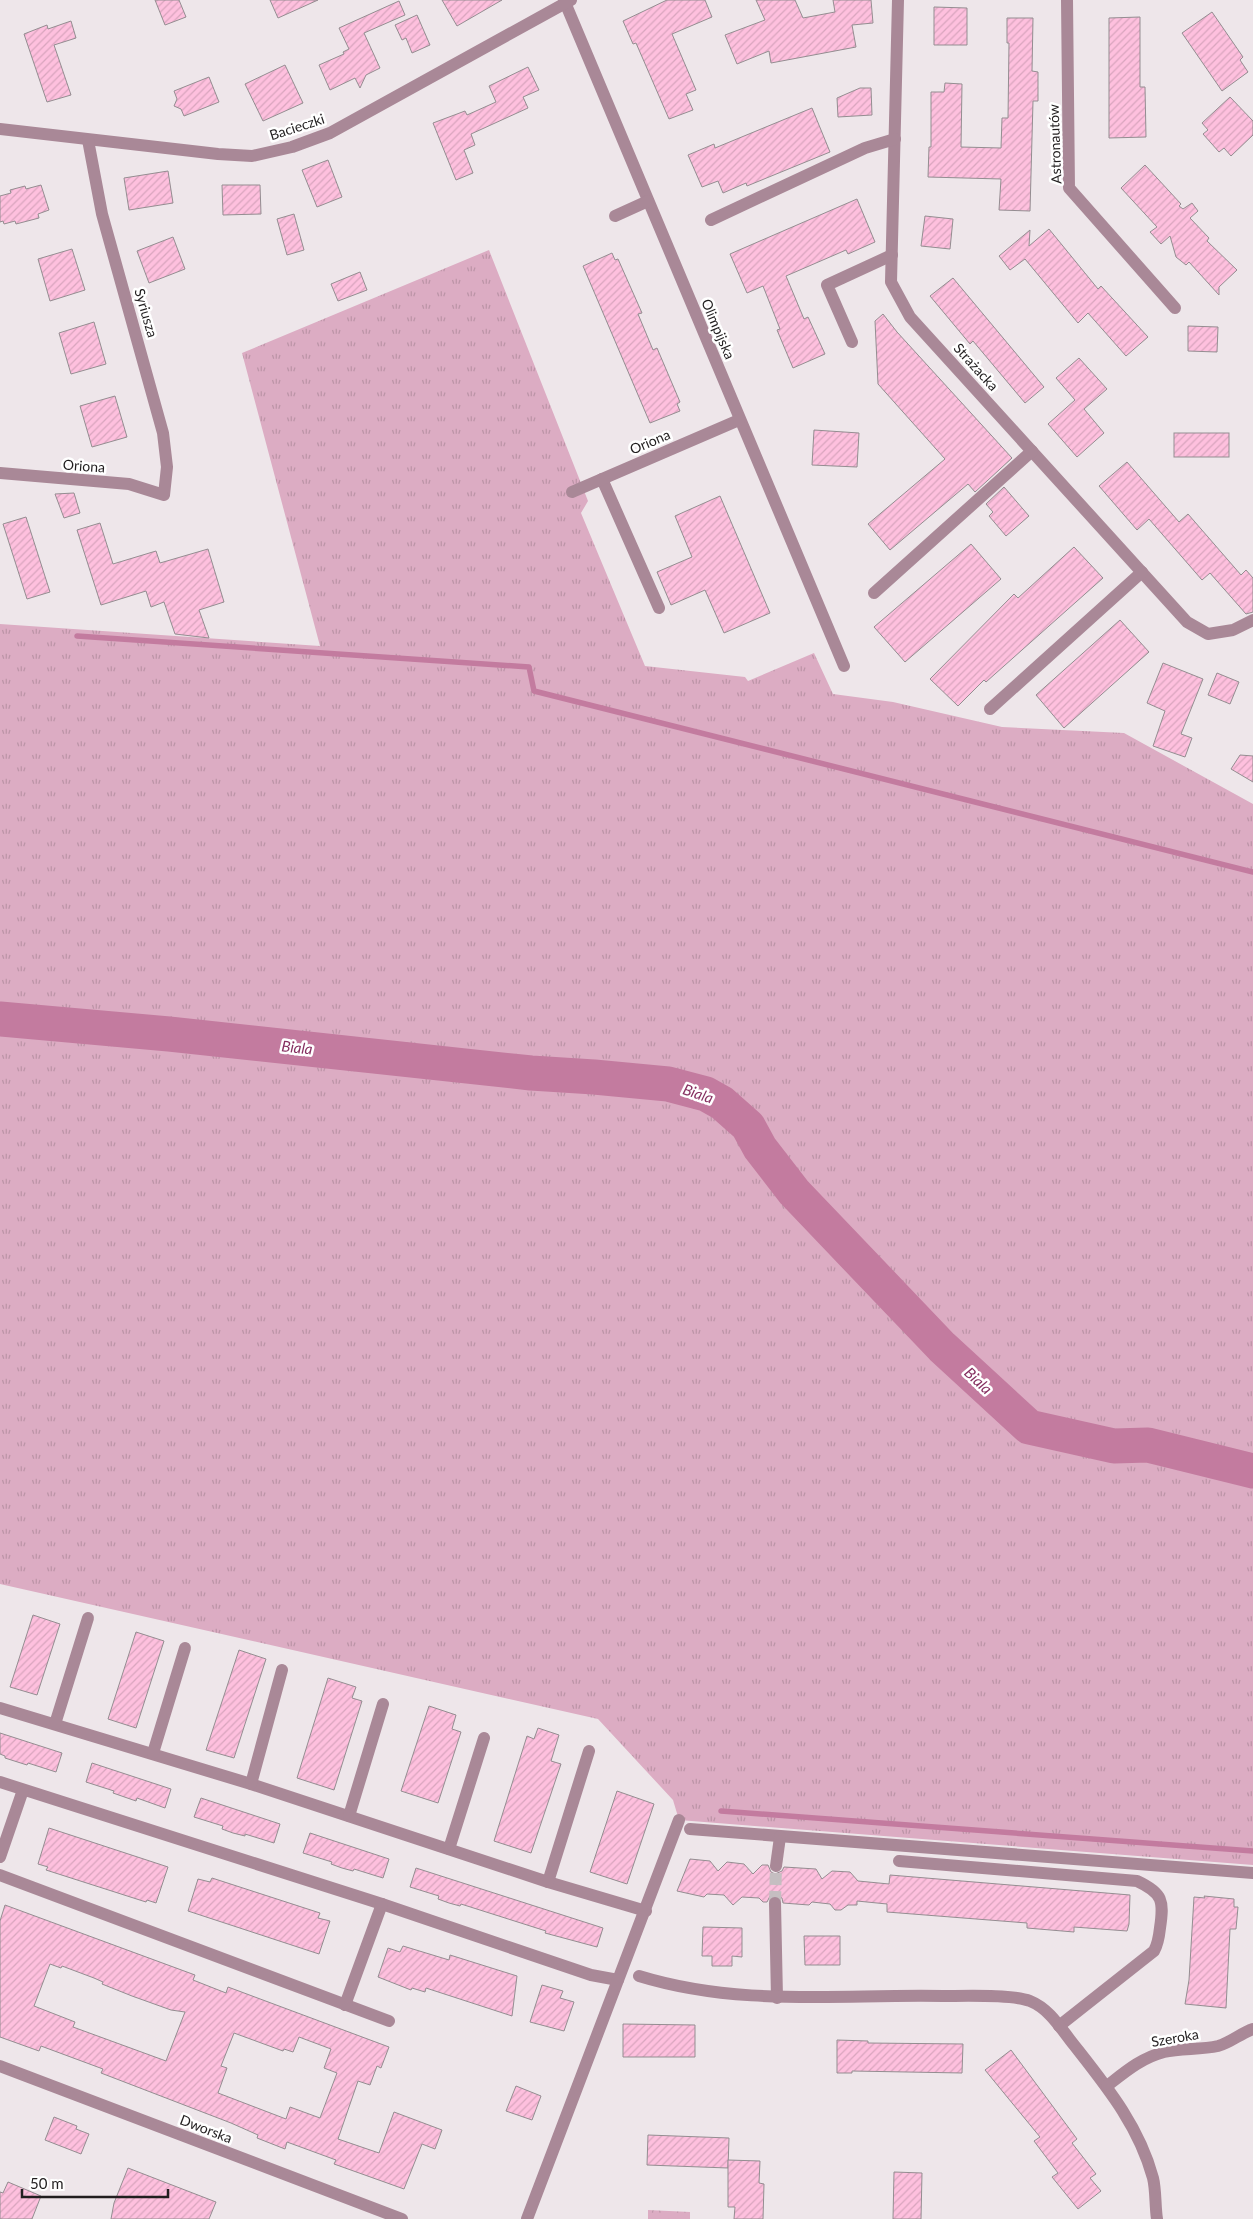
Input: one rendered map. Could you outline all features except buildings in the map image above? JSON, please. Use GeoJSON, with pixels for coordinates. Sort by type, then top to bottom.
{"type":"FeatureCollection","features":[{"type":"Feature","properties":{"kind":"street","name":"Strażacka"},"geometry":{"type":"LineString","coordinates":[[898,0],[891,282],[910,317],[1187,622],[1208,634],[1233,630],[1253,620]]}},
{"type":"Feature","properties":{"kind":"street","name":"Astronautów"},"geometry":{"type":"LineString","coordinates":[[1068,0],[1069,188],[1175,308]]}},
{"type":"Feature","properties":{"kind":"street","name":"Bacieczki"},"geometry":{"type":"LineString","coordinates":[[0,129],[88,140],[252,156],[292,147],[330,133],[567,1]]}},
{"type":"Feature","properties":{"kind":"street","name":"Olimpijska"},"geometry":{"type":"LineString","coordinates":[[567,1],[648,201],[844,666]]}},
{"type":"Feature","properties":{"kind":"street"},"geometry":{"type":"LineString","coordinates":[[711,220],[865,148],[895,139]]}},
{"type":"Feature","properties":{"kind":"street","name":"Syriusza"},"geometry":{"type":"LineString","coordinates":[[88,140],[102,214],[163,433],[167,467],[164,495]]}},
{"type":"Feature","properties":{"kind":"street"},"geometry":{"type":"LineString","coordinates":[[615,216],[648,201]]}},
{"type":"Feature","properties":{"kind":"street"},"geometry":{"type":"LineString","coordinates":[[852,342],[827,285],[892,255]]}},
{"type":"Feature","properties":{"kind":"street","name":"Oriona"},"geometry":{"type":"LineString","coordinates":[[572,492],[740,420]]}},
{"type":"Feature","properties":{"kind":"street"},"geometry":{"type":"LineString","coordinates":[[874,593],[1032,451]]}},
{"type":"Feature","properties":{"kind":"street","name":"Oriona"},"geometry":{"type":"LineString","coordinates":[[0,473],[129,484],[164,495]]}},
{"type":"Feature","properties":{"kind":"street"},"geometry":{"type":"LineString","coordinates":[[602,479],[659,608]]}},
{"type":"Feature","properties":{"kind":"street"},"geometry":{"type":"LineString","coordinates":[[990,709],[1142,572]]}},
{"type":"Feature","properties":{"kind":"street"},"geometry":{"type":"LineString","coordinates":[[55,1724],[88,1618]]}},
{"type":"Feature","properties":{"kind":"street"},"geometry":{"type":"LineString","coordinates":[[153,1753],[185,1648]]}},
{"type":"Feature","properties":{"kind":"street"},"geometry":{"type":"LineString","coordinates":[[251,1784],[282,1670]]}},
{"type":"Feature","properties":{"kind":"street"},"geometry":{"type":"LineString","coordinates":[[349,1816],[383,1704]]}},
{"type":"Feature","properties":{"kind":"street"},"geometry":{"type":"LineString","coordinates":[[0,1708],[153,1753],[548,1882],[646,1911]]}},
{"type":"Feature","properties":{"kind":"street"},"geometry":{"type":"LineString","coordinates":[[449,1849],[484,1738]]}},
{"type":"Feature","properties":{"kind":"street"},"geometry":{"type":"LineString","coordinates":[[548,1882],[589,1751]]}},
{"type":"Feature","properties":{"kind":"street"},"geometry":{"type":"LineString","coordinates":[[0,1782],[382,1904],[591,1974],[618,1980]]}},
{"type":"Feature","properties":{"kind":"street"},"geometry":{"type":"LineString","coordinates":[[0,1857],[23,1790]]}},
{"type":"Feature","properties":{"kind":"street"},"geometry":{"type":"LineString","coordinates":[[528,2219],[679,1820]]}},
{"type":"Feature","properties":{"kind":"street"},"geometry":{"type":"LineString","coordinates":[[690,1828],[780,1837],[1253,1873]]}},
{"type":"Feature","properties":{"kind":"street"},"geometry":{"type":"LineString","coordinates":[[776,1866],[780,1837]]}},
{"type":"Feature","properties":{"kind":"street"},"geometry":{"type":"LineString","coordinates":[[898,1861],[1137,1881],[1152,1888],[1160,1898],[1163,1907],[1158,1945],[1154,1951],[1059,2026]]}},
{"type":"Feature","properties":{"kind":"street"},"geometry":{"type":"LineString","coordinates":[[0,1875],[389,2020]]}},
{"type":"Feature","properties":{"kind":"street"},"geometry":{"type":"LineString","coordinates":[[775,1902],[777,1998]]}},
{"type":"Feature","properties":{"kind":"street"},"geometry":{"type":"LineString","coordinates":[[345,2005],[382,1904]]}},
{"type":"Feature","properties":{"kind":"street"},"geometry":{"type":"LineString","coordinates":[[639,1976],[658,1982],[720,1994],[777,1998],[881,1995],[993,1997],[1028,2000],[1045,2009],[1107,2086],[1138,2138],[1153,2179],[1156,2219]]}},
{"type":"Feature","properties":{"kind":"street","name":"Szeroka"},"geometry":{"type":"LineString","coordinates":[[1107,2086],[1138,2062],[1148,2058],[1164,2052],[1219,2046],[1240,2033],[1253,2029]]}},
{"type":"Feature","properties":{"kind":"street","name":"Dworska"},"geometry":{"type":"LineString","coordinates":[[0,2066],[402,2219]]}},
{"type":"Feature","properties":{"kind":"green space"},"geometry":{"type":"Polygon","coordinates":[[[489,250],[588,501],[581,513],[645,666],[745,677],[748,681],[814,653],[833,694],[893,702],[1002,727],[1124,733],[1253,804],[1253,1865],[679,1820],[673,1800],[598,1719],[0,1584],[0,624],[320,646],[242,353],[489,250]]]}},
{"type":"Feature","properties":{"kind":"green space"},"geometry":{"type":"Polygon","coordinates":[[[648,2210],[690,2212],[690,2219],[648,2219],[648,2210]]]}},
{"type":"Feature","properties":{"kind":"waterway"},"geometry":{"type":"LineString","coordinates":[[77,636],[529,667],[534,691],[1253,872]]}},
{"type":"Feature","properties":{"kind":"waterway","name":"Biala"},"geometry":{"type":"LineString","coordinates":[[0,1019],[169,1034],[531,1073],[668,1084],[706,1094],[722,1103],[748,1126],[760,1148],[794,1192],[942,1347],[1029,1427],[1114,1446],[1148,1445],[1253,1471]]}},
{"type":"Feature","properties":{"kind":"waterway"},"geometry":{"type":"LineString","coordinates":[[721,1811],[1253,1851]]}},
{"type":"Feature","properties":{"kind":"tunnel"},"geometry":{"type":"LineString","coordinates":[[775,1903],[776,1866]]}}]}
